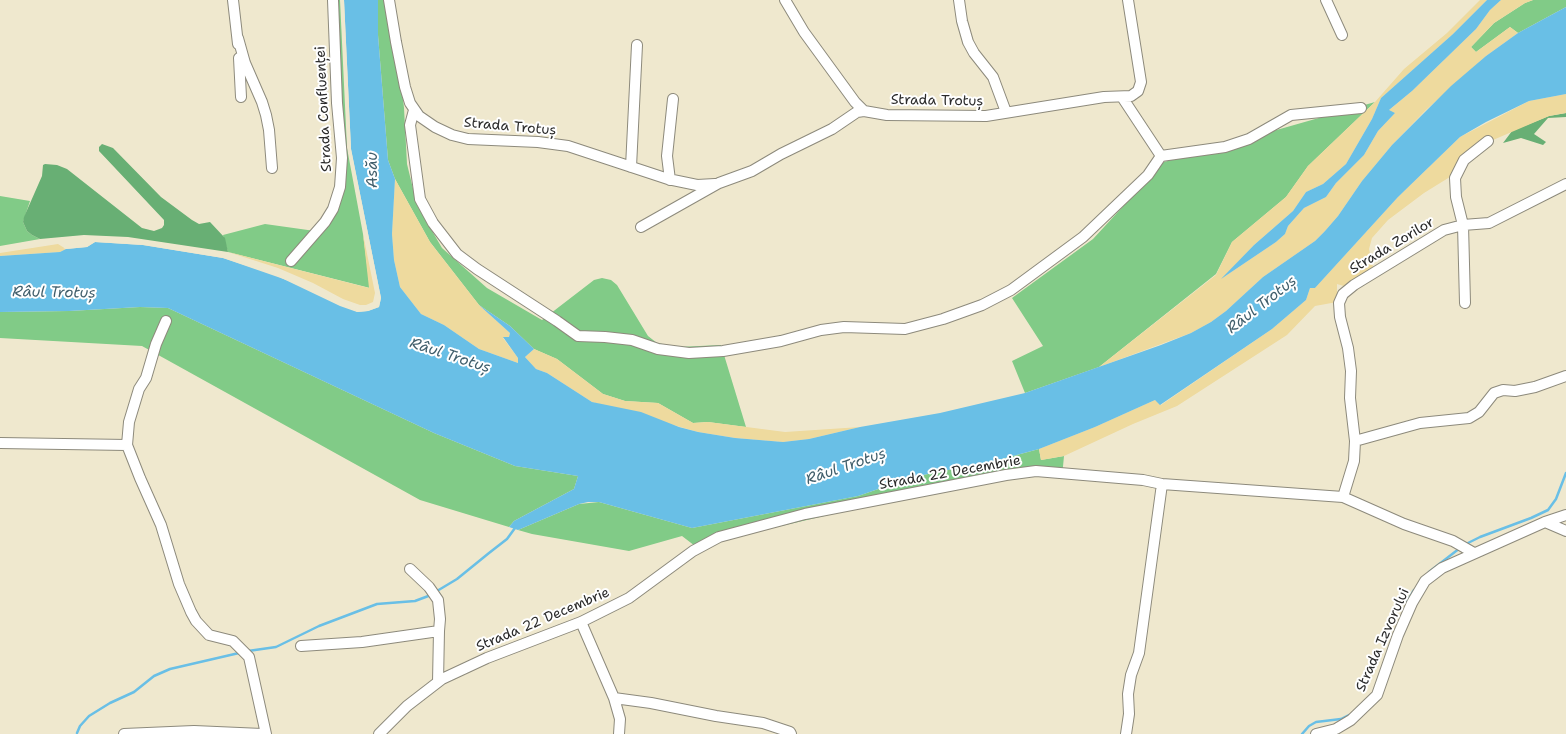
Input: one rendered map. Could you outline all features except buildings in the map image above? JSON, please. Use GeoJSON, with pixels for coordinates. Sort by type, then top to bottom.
{"type":"FeatureCollection","features":[{"type":"Feature","properties":{"kind":"street"},"geometry":{"type":"LineString","coordinates":[[234,0],[242,97]]}},
{"type":"Feature","properties":{"kind":"street","name":"Strada Confluenței"},"geometry":{"type":"LineString","coordinates":[[291,261],[325,222],[333,208],[340,187],[342,158],[337,103],[332,0]]}},
{"type":"Feature","properties":{"kind":"street","name":"Strada Trotuș"},"geometry":{"type":"LineString","coordinates":[[389,0],[405,87],[414,110],[426,122],[444,132],[459,137],[478,140],[549,142],[568,146],[670,180],[702,185],[718,183]]}},
{"type":"Feature","properties":{"kind":"street"},"geometry":{"type":"LineString","coordinates":[[785,0],[804,32],[855,102],[864,111]]}},
{"type":"Feature","properties":{"kind":"street"},"geometry":{"type":"LineString","coordinates":[[959,0],[968,42],[974,53],[993,77],[1006,112]]}},
{"type":"Feature","properties":{"kind":"street"},"geometry":{"type":"LineString","coordinates":[[1128,0],[1141,82],[1135,94],[1122,97],[1161,156]]}},
{"type":"Feature","properties":{"kind":"street"},"geometry":{"type":"LineString","coordinates":[[1326,0],[1342,35]]}},
{"type":"Feature","properties":{"kind":"street"},"geometry":{"type":"LineString","coordinates":[[238,38],[246,68],[266,115],[272,168]]}},
{"type":"Feature","properties":{"kind":"street"},"geometry":{"type":"LineString","coordinates":[[631,167],[637,45]]}},
{"type":"Feature","properties":{"kind":"street","name":"Strada Trotuș"},"geometry":{"type":"LineString","coordinates":[[641,227],[718,183],[752,171],[781,154],[832,129],[858,112],[864,111],[887,115],[986,116],[1104,97],[1122,97]]}},
{"type":"Feature","properties":{"kind":"street"},"geometry":{"type":"LineString","coordinates":[[670,180],[667,156],[673,99]]}},
{"type":"Feature","properties":{"kind":"street"},"geometry":{"type":"LineString","coordinates":[[414,110],[410,125],[420,199],[433,223],[457,254],[578,336],[632,340],[658,349],[689,353],[781,341],[821,330],[844,327],[905,329],[943,319],[982,305],[1012,290],[1083,237],[1148,176],[1161,156],[1225,147],[1250,139],[1291,115],[1361,108]]}},
{"type":"Feature","properties":{"kind":"street"},"geometry":{"type":"LineString","coordinates":[[1465,303],[1463,226],[1456,196],[1455,178],[1464,160],[1488,141]]}},
{"type":"Feature","properties":{"kind":"street","name":"Strada Zorilor"},"geometry":{"type":"LineString","coordinates":[[1343,497],[1354,462],[1355,441],[1350,398],[1348,348],[1340,317],[1339,303],[1343,294],[1354,285],[1444,230],[1489,223],[1566,184]]}},
{"type":"Feature","properties":{"kind":"street"},"geometry":{"type":"LineString","coordinates":[[124,734],[194,731],[264,734],[249,657],[233,641],[210,635],[190,612],[160,525],[127,445],[129,422],[136,398],[146,378],[166,321]]}},
{"type":"Feature","properties":{"kind":"street"},"geometry":{"type":"LineString","coordinates":[[1355,441],[1420,423],[1469,418],[1478,412],[1494,393],[1503,390],[1535,387],[1566,376]]}},
{"type":"Feature","properties":{"kind":"street"},"geometry":{"type":"LineString","coordinates":[[0,443],[127,445]]}},
{"type":"Feature","properties":{"kind":"street","name":"Strada 22 Decembrie"},"geometry":{"type":"LineString","coordinates":[[379,734],[407,706],[438,682],[487,658],[580,622],[629,598],[693,551],[719,537],[805,514],[1006,475],[1036,471],[1134,479],[1162,484],[1343,497],[1404,524],[1453,541],[1466,548]]}},
{"type":"Feature","properties":{"kind":"street"},"geometry":{"type":"LineString","coordinates":[[1126,734],[1129,714],[1128,694],[1131,675],[1140,653],[1162,484]]}},
{"type":"Feature","properties":{"kind":"street"},"geometry":{"type":"LineString","coordinates":[[1466,548],[1566,515]]}},
{"type":"Feature","properties":{"kind":"street"},"geometry":{"type":"LineString","coordinates":[[1544,522],[1566,531]]}},
{"type":"Feature","properties":{"kind":"street","name":"Strada Izvorului"},"geometry":{"type":"LineString","coordinates":[[1316,734],[1336,729],[1351,720],[1377,695],[1398,636],[1412,603],[1425,581],[1466,548]]}},
{"type":"Feature","properties":{"kind":"street"},"geometry":{"type":"LineString","coordinates":[[410,569],[429,587],[438,600],[440,619],[438,682]]}},
{"type":"Feature","properties":{"kind":"street"},"geometry":{"type":"LineString","coordinates":[[580,622],[614,698],[620,719],[619,734]]}},
{"type":"Feature","properties":{"kind":"street"},"geometry":{"type":"LineString","coordinates":[[302,646],[362,642],[439,631]]}},
{"type":"Feature","properties":{"kind":"street"},"geometry":{"type":"LineString","coordinates":[[614,698],[763,724],[790,732],[791,734]]}},
{"type":"Feature","properties":{"kind":"green space"},"geometry":{"type":"Polygon","coordinates":[[[329,0],[340,0],[347,148],[363,234],[370,288],[228,252],[223,235],[265,224],[315,231],[336,191],[338,174],[329,0]]]}},
{"type":"Feature","properties":{"kind":"green space"},"geometry":{"type":"Polygon","coordinates":[[[378,0],[393,0],[404,108],[407,164],[417,205],[442,248],[487,288],[542,320],[594,280],[602,278],[611,280],[617,285],[648,336],[657,343],[678,347],[721,345],[746,427],[708,422],[693,423],[658,403],[625,401],[603,394],[557,359],[534,349],[510,326],[479,305],[430,242],[395,179],[388,160],[378,35],[378,0]]]}},
{"type":"Feature","properties":{"kind":"green space"},"geometry":{"type":"Polygon","coordinates":[[[1533,0],[1566,0],[1566,7],[1518,33],[1510,27],[1476,52],[1471,47],[1494,23],[1533,0]]]}},
{"type":"Feature","properties":{"kind":"green space"},"geometry":{"type":"Polygon","coordinates":[[[1375,102],[1308,166],[1286,197],[1232,242],[1216,274],[1099,367],[1025,393],[1012,361],[1043,346],[1012,298],[1093,239],[1164,162],[1375,102]]]}},
{"type":"Feature","properties":{"kind":"green space"},"geometry":{"type":"Polygon","coordinates":[[[1566,113],[1566,117],[1548,118],[1534,134],[1546,142],[1543,145],[1521,138],[1503,143],[1512,131],[1549,116],[1566,113]]]}},
{"type":"Feature","properties":{"kind":"green space"},"geometry":{"type":"Polygon","coordinates":[[[102,144],[113,148],[161,197],[192,220],[199,224],[210,222],[225,238],[228,252],[128,237],[84,235],[40,239],[27,231],[23,222],[24,217],[42,176],[43,165],[45,164],[57,165],[67,169],[142,228],[154,231],[162,228],[164,220],[99,151],[99,147],[102,144]]]}},
{"type":"Feature","properties":{"kind":"green space"},"geometry":{"type":"Polygon","coordinates":[[[0,196],[30,201],[23,222],[27,231],[40,239],[0,246],[0,196]]]}},
{"type":"Feature","properties":{"kind":"green space"},"geometry":{"type":"Polygon","coordinates":[[[140,307],[168,308],[434,433],[515,466],[578,476],[574,489],[514,521],[509,527],[420,500],[142,346],[0,338],[0,312],[140,307]]]}},
{"type":"Feature","properties":{"kind":"green space"},"geometry":{"type":"Polygon","coordinates":[[[1039,449],[1041,460],[1064,456],[1062,477],[1034,476],[971,486],[863,507],[695,546],[682,536],[629,551],[518,530],[579,504],[599,502],[692,528],[858,496],[913,477],[998,460],[1039,449]]]}},
{"type":"Feature","properties":{"kind":"sand"},"geometry":{"type":"Polygon","coordinates":[[[1480,0],[1487,0],[1453,34],[1381,98],[1372,119],[1346,164],[1323,184],[1306,192],[1293,211],[1254,245],[1224,277],[1276,242],[1285,234],[1288,226],[1304,208],[1326,197],[1336,183],[1364,155],[1378,131],[1395,113],[1388,111],[1412,91],[1476,29],[1490,10],[1501,0],[1533,0],[1494,23],[1471,47],[1476,52],[1510,27],[1518,33],[1486,56],[1426,110],[1392,145],[1362,181],[1338,216],[1315,241],[1263,277],[1211,322],[1191,333],[1099,367],[1216,275],[1232,242],[1286,197],[1308,166],[1375,102],[1404,69],[1447,33],[1480,0]]]}},
{"type":"Feature","properties":{"kind":"sand"},"geometry":{"type":"Polygon","coordinates":[[[1566,94],[1566,113],[1549,116],[1465,152],[1466,167],[1424,193],[1388,220],[1372,238],[1369,249],[1373,267],[1347,287],[1337,284],[1337,302],[1315,306],[1287,335],[1177,406],[1064,456],[1041,460],[1039,449],[1095,427],[1155,400],[1161,405],[1272,329],[1306,300],[1310,288],[1315,288],[1398,197],[1460,137],[1529,101],[1566,94]]]}},
{"type":"Feature","properties":{"kind":"sand"},"geometry":{"type":"Polygon","coordinates":[[[395,179],[430,242],[479,305],[510,333],[509,337],[503,338],[518,358],[518,363],[479,349],[444,325],[421,314],[400,287],[394,260],[392,234],[395,179]]]}},
{"type":"Feature","properties":{"kind":"sand"},"geometry":{"type":"Polygon","coordinates":[[[363,234],[375,293],[373,302],[366,305],[360,305],[343,299],[313,283],[278,268],[228,252],[369,288],[363,234]]]}},
{"type":"Feature","properties":{"kind":"sand"},"geometry":{"type":"Polygon","coordinates":[[[58,244],[66,249],[60,252],[0,256],[0,253],[58,244]]]}},
{"type":"Feature","properties":{"kind":"sand"},"geometry":{"type":"Polygon","coordinates":[[[534,349],[557,359],[603,394],[625,401],[658,403],[693,423],[708,422],[785,432],[860,427],[809,439],[783,442],[735,438],[698,432],[592,402],[547,373],[536,369],[525,357],[534,349]]]}},
{"type":"Feature","properties":{"kind":"water"},"geometry":{"type":"Polygon","coordinates":[[[344,0],[378,0],[378,35],[388,160],[395,179],[392,234],[394,260],[400,287],[421,314],[444,325],[479,349],[518,363],[518,358],[503,337],[509,337],[510,333],[479,305],[510,326],[534,349],[525,357],[536,369],[547,373],[592,402],[641,412],[679,427],[698,432],[735,438],[783,442],[809,439],[860,427],[940,413],[1025,393],[1161,345],[1191,333],[1211,322],[1263,277],[1315,241],[1338,216],[1362,181],[1392,145],[1451,86],[1486,56],[1518,33],[1566,7],[1566,94],[1529,101],[1460,137],[1398,197],[1315,288],[1310,288],[1306,300],[1272,329],[1160,405],[1155,400],[1095,427],[1039,449],[998,460],[913,477],[858,496],[692,528],[599,502],[588,502],[518,530],[509,527],[514,521],[574,489],[578,476],[515,466],[434,433],[168,308],[140,307],[0,312],[0,256],[60,252],[66,249],[87,247],[95,242],[143,245],[223,258],[275,275],[340,306],[357,312],[379,307],[381,298],[351,149],[344,0]]]}},
{"type":"Feature","properties":{"kind":"water"},"geometry":{"type":"Polygon","coordinates":[[[1487,0],[1501,0],[1490,10],[1476,29],[1412,91],[1389,110],[1395,113],[1378,131],[1364,155],[1336,183],[1326,197],[1304,208],[1288,226],[1285,234],[1276,242],[1221,279],[1254,245],[1293,211],[1306,192],[1323,184],[1346,164],[1372,119],[1381,98],[1453,34],[1487,0]]]}},
{"type":"Feature","properties":{"kind":"pier"},"geometry":{"type":"Polygon","coordinates":[[[342,0],[344,0],[351,149],[381,298],[379,307],[358,312],[327,298],[358,309],[367,309],[377,305],[378,298],[349,149],[342,0]]]}},
{"type":"Feature","properties":{"kind":"pier"},"geometry":{"type":"Polygon","coordinates":[[[95,239],[144,242],[224,255],[276,273],[298,284],[223,258],[143,245],[95,242],[87,247],[63,248],[86,245],[95,239]]]}},
{"type":"Feature","properties":{"kind":"waterway"},"geometry":{"type":"LineString","coordinates":[[1464,545],[1548,510],[1556,499],[1566,473]]}},
{"type":"Feature","properties":{"kind":"waterway"},"geometry":{"type":"LineString","coordinates":[[437,591],[457,579],[507,539],[515,528]]}},
{"type":"Feature","properties":{"kind":"waterway"},"geometry":{"type":"LineString","coordinates":[[1429,572],[1460,548]]}},
{"type":"Feature","properties":{"kind":"waterway"},"geometry":{"type":"LineString","coordinates":[[1407,602],[1414,590]]}},
{"type":"Feature","properties":{"kind":"waterway"},"geometry":{"type":"LineString","coordinates":[[248,651],[276,647],[319,626],[377,604],[415,601],[431,595]]}},
{"type":"Feature","properties":{"kind":"waterway"},"geometry":{"type":"LineString","coordinates":[[77,733],[80,726],[89,716],[110,703],[134,692],[154,676],[170,669],[239,653]]}},
{"type":"Feature","properties":{"kind":"waterway"},"geometry":{"type":"LineString","coordinates":[[1302,734],[1309,726],[1316,722],[1341,719],[1349,715]]}},
{"type":"Feature","properties":{"kind":"water label","name":"Asău"},"geometry":{"type":"Point","coordinates":[373,170]}},
{"type":"Feature","properties":{"kind":"water label","name":"Râul Trotuș"},"geometry":{"type":"Point","coordinates":[54,293]}},
{"type":"Feature","properties":{"kind":"water label","name":"Râul Trotuș"},"geometry":{"type":"Point","coordinates":[1262,305]}},
{"type":"Feature","properties":{"kind":"water label","name":"Râul Trotuș"},"geometry":{"type":"Point","coordinates":[450,356]}},
{"type":"Feature","properties":{"kind":"water label","name":"Râul Trotuș"},"geometry":{"type":"Point","coordinates":[846,467]}}]}
